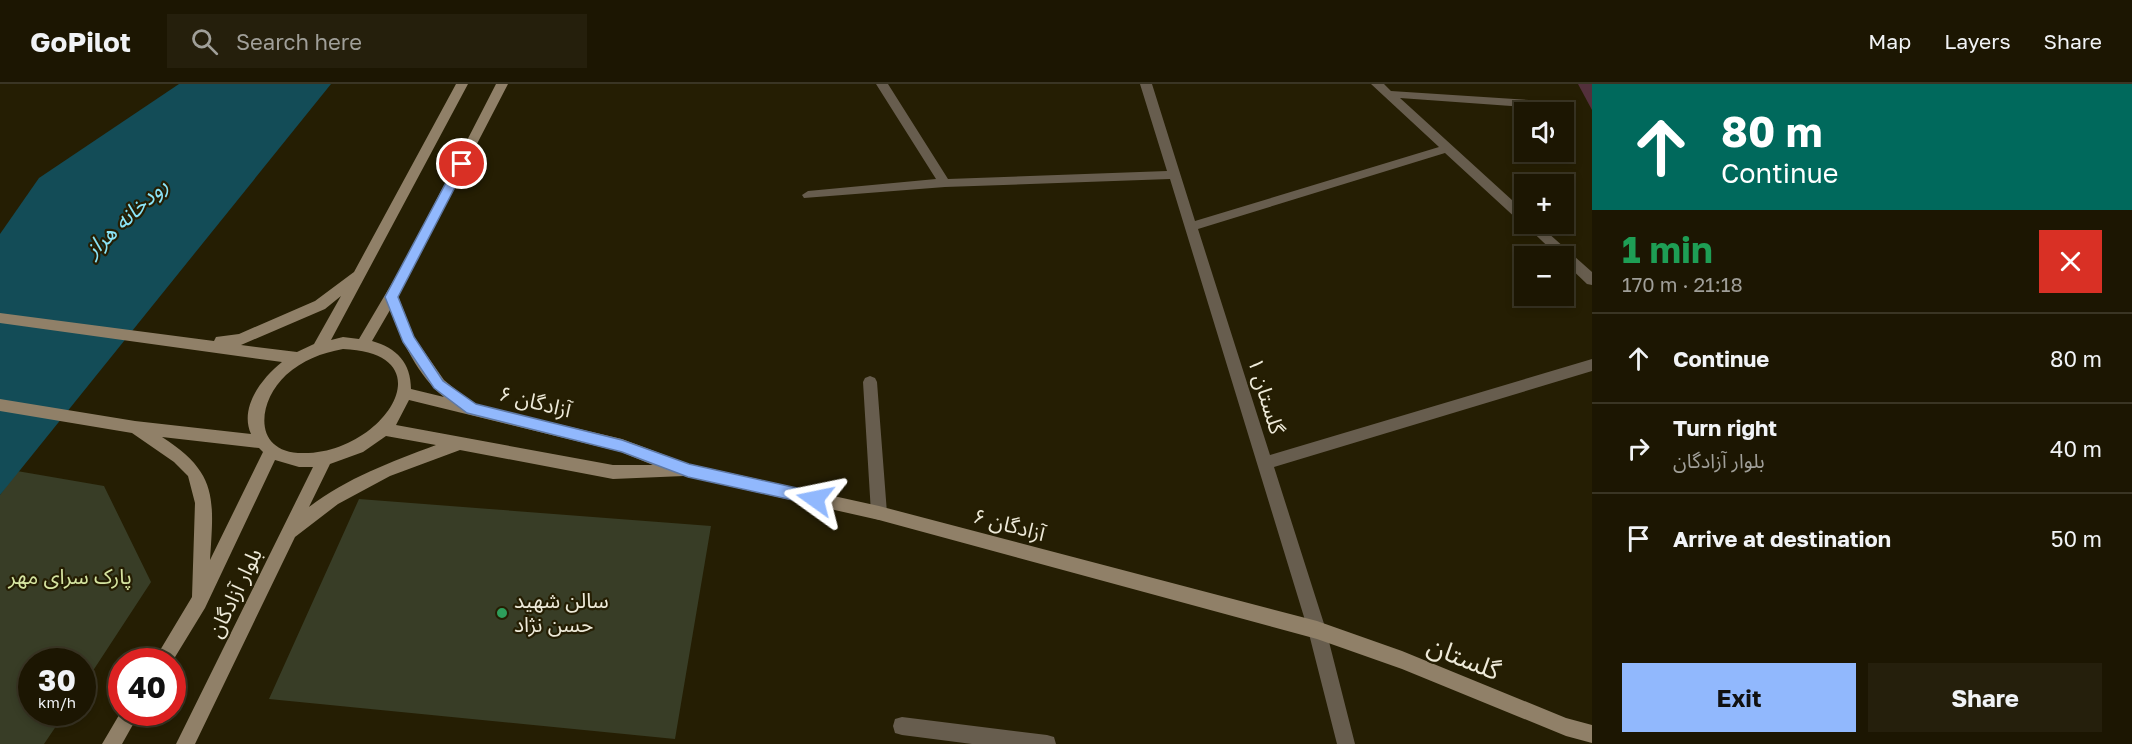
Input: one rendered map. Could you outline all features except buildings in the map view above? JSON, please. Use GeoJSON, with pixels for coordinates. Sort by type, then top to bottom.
{"type":"FeatureCollection","features":[{"type":"Feature","properties":{"kind":"main road"},"geometry":{"type":"LineString","coordinates":[[320,347],[364,270],[462,84]]}},
{"type":"Feature","properties":{"kind":"main road"},"geometry":{"type":"LineString","coordinates":[[364,343],[392,297],[502,84]]}},
{"type":"Feature","properties":{"kind":"main road"},"geometry":{"type":"LineString","coordinates":[[191,343],[241,339],[270,327],[320,305],[364,270]]}},
{"type":"Feature","properties":{"kind":"main road"},"geometry":{"type":"LineString","coordinates":[[392,297],[408,339],[439,384],[472,409]]}},
{"type":"Feature","properties":{"kind":"main road"},"geometry":{"type":"LineString","coordinates":[[0,318],[298,358]]}},
{"type":"Feature","properties":{"kind":"main road"},"geometry":{"type":"LineString","coordinates":[[0,405],[267,446],[295,460],[324,460],[357,449],[384,429],[397,411],[404,393],[404,375],[396,360],[382,349],[364,343],[343,343],[320,347],[298,358],[275,376],[260,398],[255,421],[267,446]]}},
{"type":"Feature","properties":{"kind":"main road","name":"آزادگان ۶"},"geometry":{"type":"LineString","coordinates":[[404,393],[622,446],[688,471],[879,513],[1317,630]]}},
{"type":"Feature","properties":{"kind":"main road"},"geometry":{"type":"LineString","coordinates":[[135,427],[179,458],[198,479],[203,519],[199,602]]}},
{"type":"Feature","properties":{"kind":"main road","name":"آزادگان ۶"},"geometry":{"type":"LineString","coordinates":[[384,429],[613,472],[688,471]]}},
{"type":"Feature","properties":{"kind":"main road"},"geometry":{"type":"LineString","coordinates":[[289,533],[332,499],[384,471],[460,443]]}},
{"type":"Feature","properties":{"kind":"main road","name":"بلوار آزادگان"},"geometry":{"type":"LineString","coordinates":[[171,648],[199,602],[267,446]]}},
{"type":"Feature","properties":{"kind":"main road","name":"بلوار آزادگان"},"geometry":{"type":"LineString","coordinates":[[185,744],[197,724],[324,460]]}},
{"type":"Feature","properties":{"kind":"main road","name":"گلستان"},"geometry":{"type":"LineString","coordinates":[[1317,630],[1402,660],[1566,727],[1592,734]]}},
{"type":"Feature","properties":{"kind":"main road"},"geometry":{"type":"LineString","coordinates":[[111,744],[122,726]]}},
{"type":"Feature","properties":{"kind":"street"},"geometry":{"type":"LineString","coordinates":[[882,84],[945,183]]}},
{"type":"Feature","properties":{"kind":"street","name":"گلستان ۱"},"geometry":{"type":"LineString","coordinates":[[1146,84],[1317,630],[1346,744]]}},
{"type":"Feature","properties":{"kind":"street"},"geometry":{"type":"LineString","coordinates":[[1377,84],[1514,209]]}},
{"type":"Feature","properties":{"kind":"street"},"geometry":{"type":"LineString","coordinates":[[1388,94],[1514,102]]}},
{"type":"Feature","properties":{"kind":"street"},"geometry":{"type":"LineString","coordinates":[[1190,227],[1448,148]]}},
{"type":"Feature","properties":{"kind":"street"},"geometry":{"type":"LineString","coordinates":[[808,195],[945,183],[1174,175]]}},
{"type":"Feature","properties":{"kind":"street"},"geometry":{"type":"LineString","coordinates":[[1541,234],[1592,280]]}},
{"type":"Feature","properties":{"kind":"street"},"geometry":{"type":"LineString","coordinates":[[1265,463],[1592,365]]}},
{"type":"Feature","properties":{"kind":"street"},"geometry":{"type":"LineString","coordinates":[[870,382],[879,513]]}},
{"type":"Feature","properties":{"kind":"street"},"geometry":{"type":"LineString","coordinates":[[902,726],[1047,744]]}},
{"type":"Feature","properties":{"kind":"green space","name":"پارک سرای مهر"},"geometry":{"type":"Polygon","coordinates":[[[17,471],[104,486],[151,582],[96,666],[96,648],[18,648],[18,726],[56,726],[44,744],[0,744],[0,495],[17,471]]]}},
{"type":"Feature","properties":{"kind":"green space","name":"سالن شهید حسن نژاد"},"geometry":{"type":"Polygon","coordinates":[[[359,499],[711,526],[675,739],[269,699],[359,499]]]}},
{"type":"Feature","properties":{"kind":"water","name":"رودخانه هراز"},"geometry":{"type":"Polygon","coordinates":[[[179,84],[331,84],[0,495],[0,234],[39,178],[179,84]]]}},
{"type":"Feature","properties":{"kind":"place","name":"سالن شهید حسن نژاد"},"geometry":{"type":"Point","coordinates":[502,613]}},
{"type":"Feature","properties":{"kind":"route"},"geometry":{"type":"LineString","coordinates":[[462,164],[392,297],[408,339],[439,384],[472,409],[622,446],[688,471],[815,499]]}}]}
